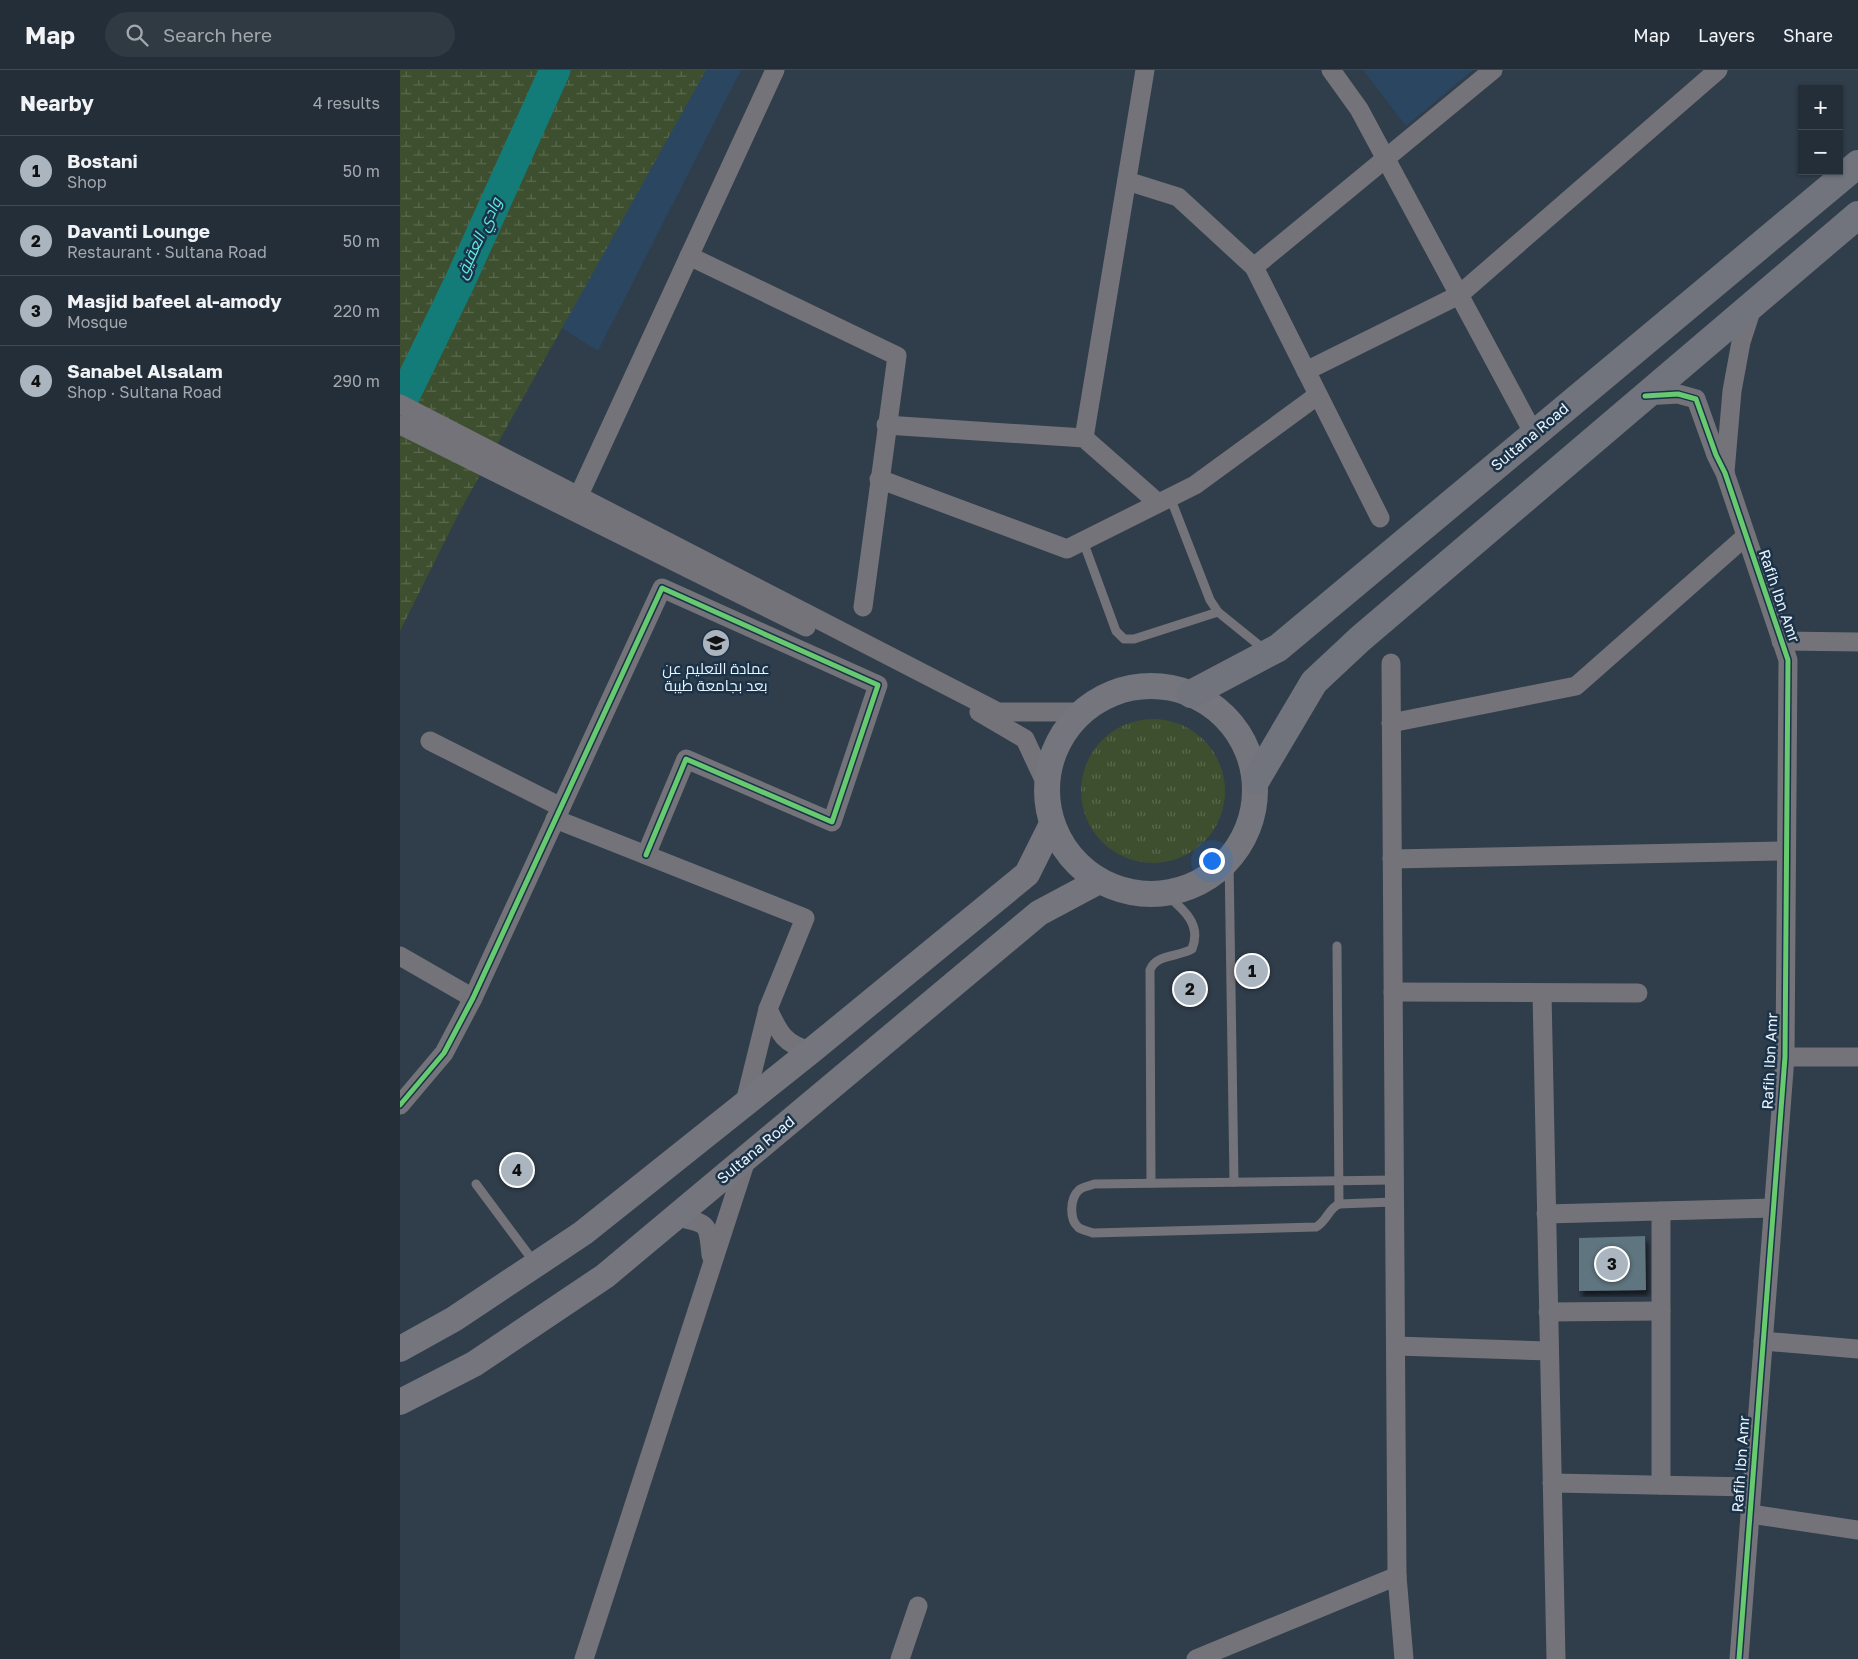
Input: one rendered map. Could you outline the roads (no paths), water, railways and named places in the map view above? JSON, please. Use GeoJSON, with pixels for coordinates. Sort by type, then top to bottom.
{"type":"FeatureCollection","features":[{"type":"Feature","properties":{"kind":"main road","name":"Sultana Road"},"geometry":{"type":"LineString","coordinates":[[1192,694],[1278,648],[1858,164]]}},
{"type":"Feature","properties":{"kind":"main road"},"geometry":{"type":"LineString","coordinates":[[1256,780],[1314,682],[1360,639],[1858,215]]}},
{"type":"Feature","properties":{"kind":"main road"},"geometry":{"type":"LineString","coordinates":[[1163,686],[1192,694],[1224,715],[1246,744],[1256,780],[1253,816],[1239,848],[1217,872],[1190,887],[1140,894],[1099,881],[1069,855],[1052,824],[1046,784],[1057,744],[1082,712],[1106,696],[1134,687],[1163,686]]}},
{"type":"Feature","properties":{"kind":"main road"},"geometry":{"type":"LineString","coordinates":[[400,1349],[454,1319],[583,1233],[811,1051],[1027,874],[1052,824]]}},
{"type":"Feature","properties":{"kind":"main road","name":"Sultana Road"},"geometry":{"type":"LineString","coordinates":[[400,1402],[474,1364],[604,1276],[1039,913],[1099,881]]}},
{"type":"Feature","properties":{"kind":"street"},"geometry":{"type":"LineString","coordinates":[[579,495],[775,70]]}},
{"type":"Feature","properties":{"kind":"street"},"geometry":{"type":"LineString","coordinates":[[1084,438],[1145,70]]}},
{"type":"Feature","properties":{"kind":"street"},"geometry":{"type":"LineString","coordinates":[[1331,70],[1359,110],[1386,158],[1534,434]]}},
{"type":"Feature","properties":{"kind":"street"},"geometry":{"type":"LineString","coordinates":[[1254,267],[1493,70]]}},
{"type":"Feature","properties":{"kind":"street"},"geometry":{"type":"LineString","coordinates":[[1306,371],[1459,295],[1718,70]]}},
{"type":"Feature","properties":{"kind":"street"},"geometry":{"type":"LineString","coordinates":[[1127,180],[1178,197],[1254,267],[1380,518]]}},
{"type":"Feature","properties":{"kind":"street"},"geometry":{"type":"LineString","coordinates":[[689,256],[897,356],[886,425],[863,607]]}},
{"type":"Feature","properties":{"kind":"street"},"geometry":{"type":"LineString","coordinates":[[1725,473],[1732,392],[1741,342],[1753,304]]}},
{"type":"Feature","properties":{"kind":"street","name":"Rafih Ibn Amr"},"geometry":{"type":"LineString","coordinates":[[1645,396],[1678,394],[1696,399],[1725,473],[1788,660],[1785,1057],[1739,1659]]}},
{"type":"Feature","properties":{"kind":"street"},"geometry":{"type":"LineString","coordinates":[[879,480],[1067,549],[1195,485],[1318,395]]}},
{"type":"Feature","properties":{"kind":"street"},"geometry":{"type":"LineString","coordinates":[[400,404],[521,475],[1025,738],[1046,784]]}},
{"type":"Feature","properties":{"kind":"street"},"geometry":{"type":"LineString","coordinates":[[400,425],[521,475],[579,495],[998,712],[1082,712]]}},
{"type":"Feature","properties":{"kind":"street"},"geometry":{"type":"LineString","coordinates":[[886,425],[1084,438],[1164,500]]}},
{"type":"Feature","properties":{"kind":"street"},"geometry":{"type":"LineString","coordinates":[[1391,723],[1576,686],[1746,536]]}},
{"type":"Feature","properties":{"kind":"street"},"geometry":{"type":"LineString","coordinates":[[400,1105],[444,1053],[473,998],[662,588],[878,685],[832,822],[686,759],[646,855]]}},
{"type":"Feature","properties":{"kind":"street"},"geometry":{"type":"LineString","coordinates":[[1781,641],[1858,642]]}},
{"type":"Feature","properties":{"kind":"street"},"geometry":{"type":"LineString","coordinates":[[1390,663],[1397,1576],[1404,1659]]}},
{"type":"Feature","properties":{"kind":"street"},"geometry":{"type":"LineString","coordinates":[[430,741],[558,813],[646,855],[805,918],[768,1009],[745,1102]]}},
{"type":"Feature","properties":{"kind":"street"},"geometry":{"type":"LineString","coordinates":[[1392,859],[1786,851]]}},
{"type":"Feature","properties":{"kind":"street"},"geometry":{"type":"LineString","coordinates":[[400,956],[473,998]]}},
{"type":"Feature","properties":{"kind":"street"},"geometry":{"type":"LineString","coordinates":[[1393,992],[1638,993]]}},
{"type":"Feature","properties":{"kind":"street"},"geometry":{"type":"LineString","coordinates":[[1542,993],[1556,1659]]}},
{"type":"Feature","properties":{"kind":"street"},"geometry":{"type":"LineString","coordinates":[[768,1009],[777,1030],[793,1047],[811,1051]]}},
{"type":"Feature","properties":{"kind":"street"},"geometry":{"type":"LineString","coordinates":[[1785,1057],[1858,1058]]}},
{"type":"Feature","properties":{"kind":"street"},"geometry":{"type":"LineString","coordinates":[[584,1659],[747,1158]]}},
{"type":"Feature","properties":{"kind":"street"},"geometry":{"type":"LineString","coordinates":[[1546,1214],[1773,1208]]}},
{"type":"Feature","properties":{"kind":"street"},"geometry":{"type":"LineString","coordinates":[[1661,1211],[1661,1485]]}},
{"type":"Feature","properties":{"kind":"street"},"geometry":{"type":"LineString","coordinates":[[677,1216],[701,1222],[709,1231],[712,1264]]}},
{"type":"Feature","properties":{"kind":"street"},"geometry":{"type":"LineString","coordinates":[[1548,1312],[1661,1311]]}},
{"type":"Feature","properties":{"kind":"street"},"geometry":{"type":"LineString","coordinates":[[1763,1342],[1858,1349]]}},
{"type":"Feature","properties":{"kind":"street"},"geometry":{"type":"LineString","coordinates":[[1396,1346],[1549,1351]]}},
{"type":"Feature","properties":{"kind":"street"},"geometry":{"type":"LineString","coordinates":[[1552,1483],[1752,1487]]}},
{"type":"Feature","properties":{"kind":"street"},"geometry":{"type":"LineString","coordinates":[[1750,1514],[1858,1530]]}},
{"type":"Feature","properties":{"kind":"street"},"geometry":{"type":"LineString","coordinates":[[1196,1659],[1228,1653],[1397,1576]]}},
{"type":"Feature","properties":{"kind":"street"},"geometry":{"type":"LineString","coordinates":[[900,1659],[918,1606]]}},
{"type":"Feature","properties":{"kind":"lane"},"geometry":{"type":"LineString","coordinates":[[1164,500],[1210,600],[1218,612],[1268,653]]}},
{"type":"Feature","properties":{"kind":"lane"},"geometry":{"type":"LineString","coordinates":[[1083,541],[1116,631],[1124,639],[1134,639],[1218,612]]}},
{"type":"Feature","properties":{"kind":"lane"},"geometry":{"type":"LineString","coordinates":[[1229,859],[1234,1182]]}},
{"type":"Feature","properties":{"kind":"lane"},"geometry":{"type":"LineString","coordinates":[[1151,1183],[1150,970],[1152,964],[1159,959],[1185,954],[1192,949],[1196,934],[1194,923],[1162,891]]}},
{"type":"Feature","properties":{"kind":"lane"},"geometry":{"type":"LineString","coordinates":[[1337,946],[1339,1204]]}},
{"type":"Feature","properties":{"kind":"lane"},"geometry":{"type":"LineString","coordinates":[[1394,1180],[1094,1184],[1079,1190],[1073,1202],[1073,1219],[1078,1228],[1093,1233],[1316,1226],[1324,1222],[1332,1208],[1339,1204],[1394,1202]]}},
{"type":"Feature","properties":{"kind":"lane"},"geometry":{"type":"LineString","coordinates":[[476,1184],[536,1265]]}},
{"type":"Feature","properties":{"kind":"waterway","name":"وادي العقيق"},"geometry":{"type":"LineString","coordinates":[[400,405],[461,279],[555,70]]}},
{"type":"Feature","properties":{"kind":"place","name":"عمادة التعليم عن بعد بجامعة طيبة"},"geometry":{"type":"Point","coordinates":[716,643]}},
{"type":"Feature","properties":{"kind":"place","name":"Bostani"},"geometry":{"type":"Point","coordinates":[1252,971]}},
{"type":"Feature","properties":{"kind":"place","name":"Davanti Lounge"},"geometry":{"type":"Point","coordinates":[1190,989]}},
{"type":"Feature","properties":{"kind":"place","name":"Sanabel Alsalam"},"geometry":{"type":"Point","coordinates":[517,1170]}},
{"type":"Feature","properties":{"kind":"place","name":"Masjid bafeel al-amody"},"geometry":{"type":"Point","coordinates":[1612,1264]}}]}
